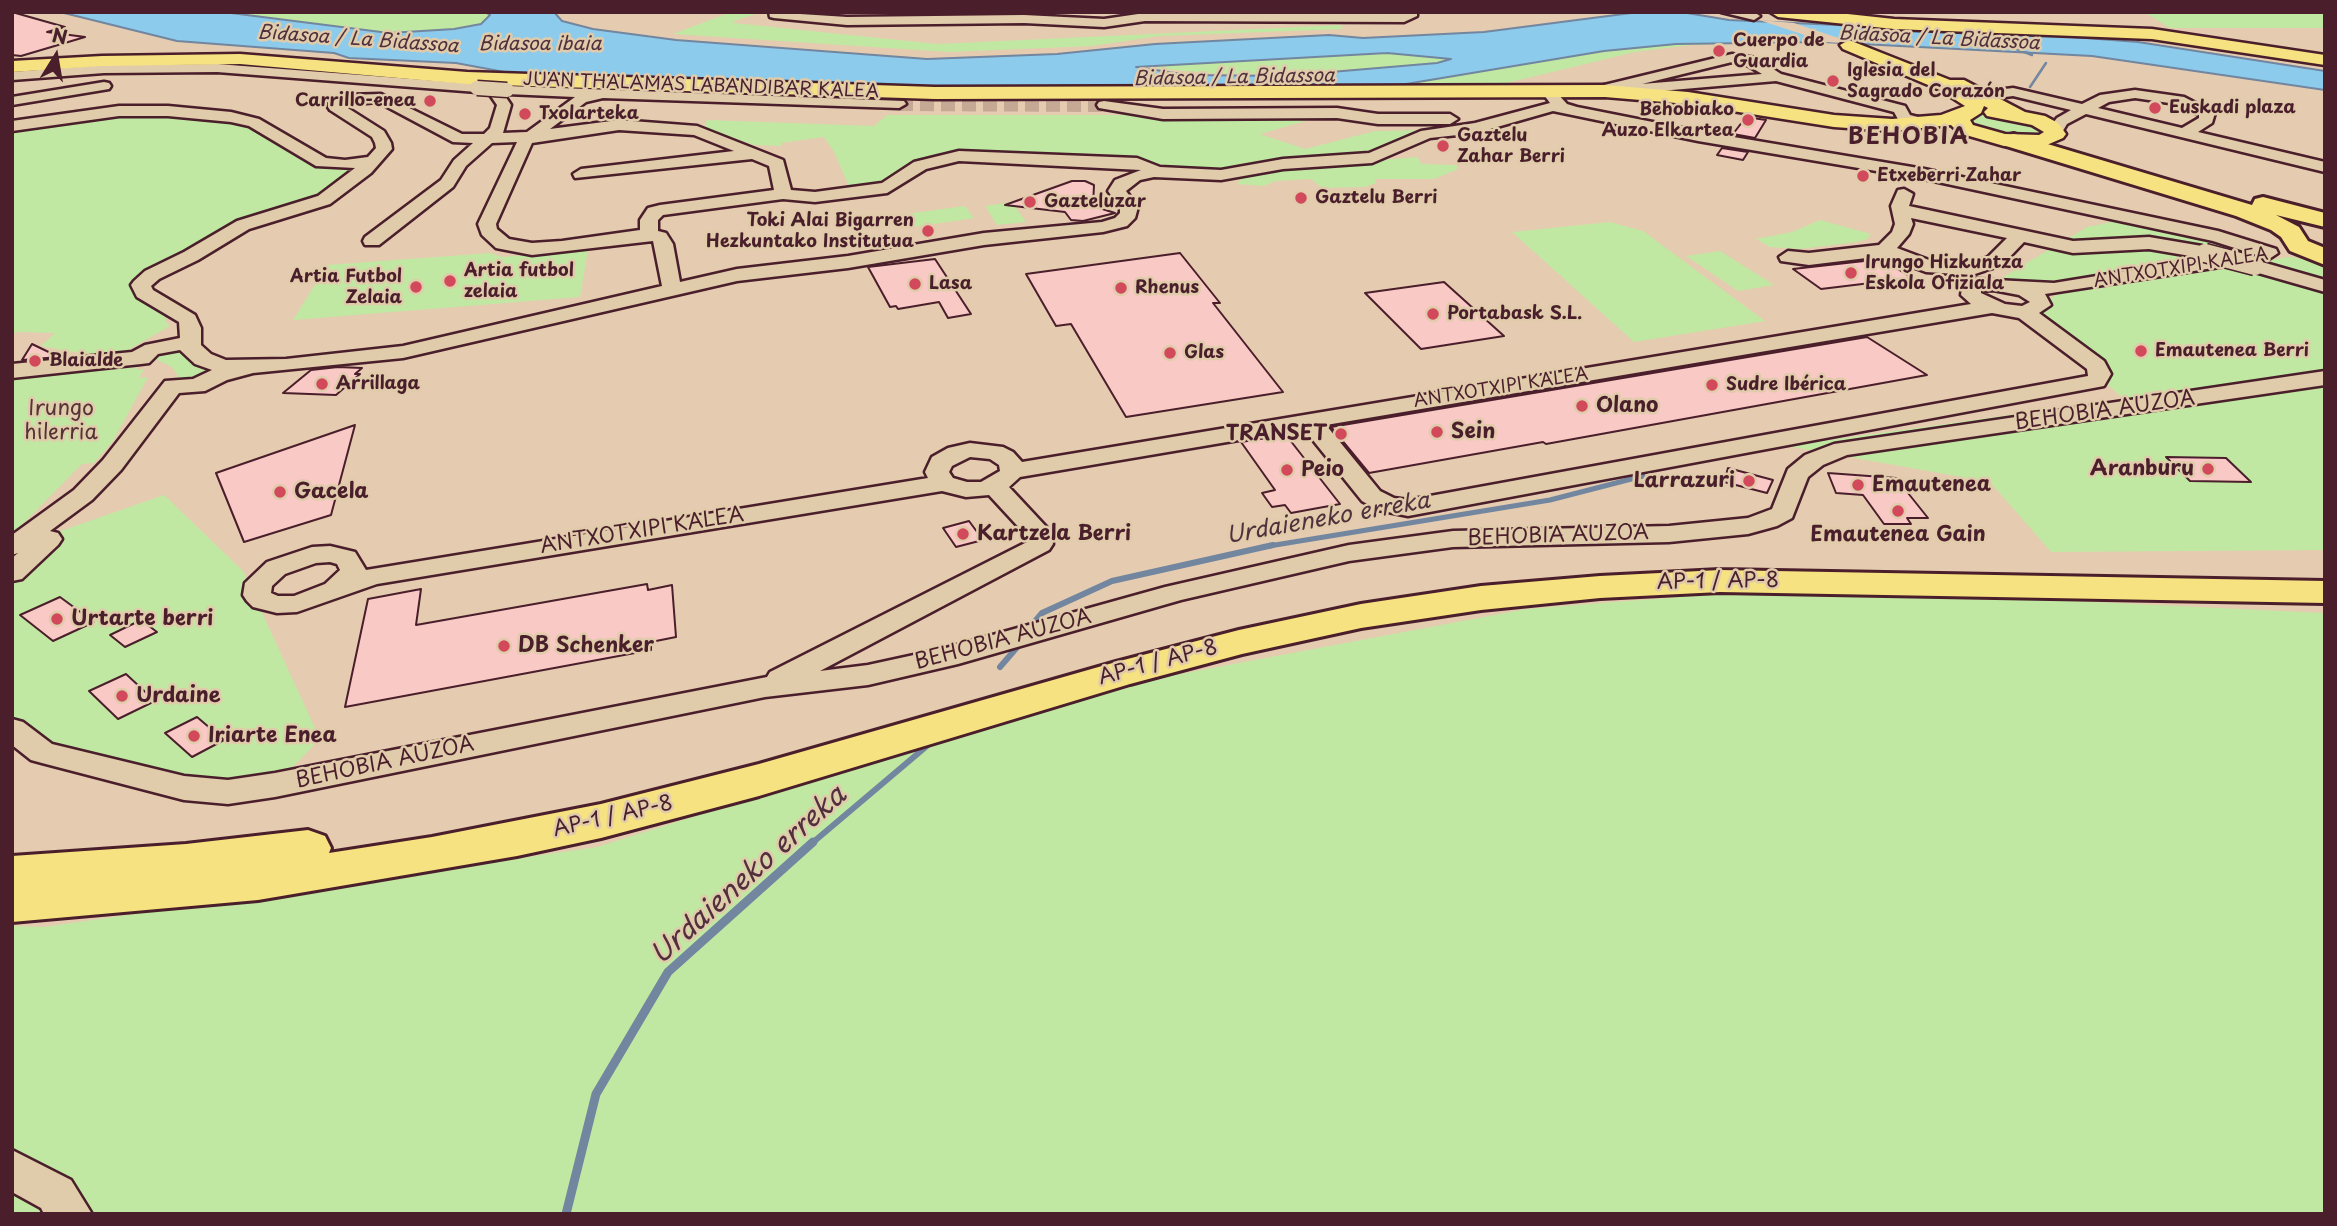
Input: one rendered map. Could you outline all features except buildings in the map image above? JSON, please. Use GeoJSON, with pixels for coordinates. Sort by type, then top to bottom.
{"type":"FeatureCollection","features":[{"type":"Feature","properties":{"kind":"highway"},"geometry":{"type":"LineString","coordinates":[[2056,130],[2077,154],[2325,230]]}},
{"type":"Feature","properties":{"kind":"highway"},"geometry":{"type":"LineString","coordinates":[[2014,141],[2228,205],[2274,222],[2309,248]]}},
{"type":"Feature","properties":{"kind":"highway"},"geometry":{"type":"LineString","coordinates":[[2077,154],[2325,220]]}},
{"type":"Feature","properties":{"kind":"highway"},"geometry":{"type":"LineString","coordinates":[[2309,248],[2300,231],[2325,230]]}},
{"type":"Feature","properties":{"kind":"highway","name":"AP-1 / AP-8"},"geometry":{"type":"LineString","coordinates":[[12,874],[270,853],[354,842],[518,813],[749,758],[1176,636],[1295,609],[1471,580],[1649,566],[1770,563],[2325,575]]}},
{"type":"Feature","properties":{"kind":"highway","name":"AP-1 / AP-8"},"geometry":{"type":"LineString","coordinates":[[12,903],[171,891],[258,881],[432,855],[517,839],[614,818],[759,780],[1103,678],[1227,645],[1361,616],[1481,598],[1600,587],[1720,581],[2325,592]]}},
{"type":"Feature","properties":{"kind":"main road"},"geometry":{"type":"LineString","coordinates":[[1779,19],[2130,33],[2325,60]]}},
{"type":"Feature","properties":{"kind":"main road"},"geometry":{"type":"LineString","coordinates":[[1984,135],[1963,126],[1959,121],[1976,106],[1968,97],[1843,44],[1924,70],[2056,130]]}},
{"type":"Feature","properties":{"kind":"main road","name":"JUAN THALAMAS LABANDIBAR KALEA"},"geometry":{"type":"LineString","coordinates":[[12,67],[102,61],[228,59],[507,87],[935,93],[1391,93],[1597,91],[1638,88]]}},
{"type":"Feature","properties":{"kind":"main road"},"geometry":{"type":"LineString","coordinates":[[1638,88],[1849,122],[1925,123],[1989,112],[2025,117]]}},
{"type":"Feature","properties":{"kind":"main road"},"geometry":{"type":"LineString","coordinates":[[1638,88],[1844,124],[1927,128],[2014,141],[2056,130]]}},
{"type":"Feature","properties":{"kind":"main road","name":"JUAN THALAMAS LABANDIBAR KALEA"},"geometry":{"type":"LineString","coordinates":[[1391,93],[1555,100],[1638,88]]}},
{"type":"Feature","properties":{"kind":"street"},"geometry":{"type":"LineString","coordinates":[[774,14],[881,17],[921,27],[1008,20],[1112,23],[1145,15],[1404,18],[1411,16],[1411,12]]}},
{"type":"Feature","properties":{"kind":"street"},"geometry":{"type":"LineString","coordinates":[[1727,12],[1779,19]]}},
{"type":"Feature","properties":{"kind":"street"},"geometry":{"type":"LineString","coordinates":[[869,36],[881,17]]}},
{"type":"Feature","properties":{"kind":"street"},"geometry":{"type":"LineString","coordinates":[[962,31],[1008,20],[1048,30]]}},
{"type":"Feature","properties":{"kind":"street"},"geometry":{"type":"LineString","coordinates":[[1776,77],[1634,89],[1732,58],[1751,61],[1776,77],[1900,109],[1904,118],[1925,123]]}},
{"type":"Feature","properties":{"kind":"street"},"geometry":{"type":"LineString","coordinates":[[12,76],[104,69],[217,68],[472,83],[576,95],[899,104]]}},
{"type":"Feature","properties":{"kind":"street"},"geometry":{"type":"LineString","coordinates":[[1638,88],[1654,83],[1667,86]]}},
{"type":"Feature","properties":{"kind":"street"},"geometry":{"type":"LineString","coordinates":[[12,101],[76,89],[123,85]]}},
{"type":"Feature","properties":{"kind":"street"},"geometry":{"type":"LineString","coordinates":[[372,241],[447,183],[460,163],[497,130],[505,105],[507,87]]}},
{"type":"Feature","properties":{"kind":"street"},"geometry":{"type":"LineString","coordinates":[[1982,96],[2016,90],[2062,99],[2104,98],[2120,94],[2153,95],[2187,103],[2207,113],[2207,120],[2184,133]]}},
{"type":"Feature","properties":{"kind":"street"},"geometry":{"type":"LineString","coordinates":[[2016,90],[2325,167]]}},
{"type":"Feature","properties":{"kind":"street"},"geometry":{"type":"LineString","coordinates":[[320,94],[381,97],[459,139],[529,137],[619,125],[696,131],[777,163],[783,194]]}},
{"type":"Feature","properties":{"kind":"street"},"geometry":{"type":"LineString","coordinates":[[576,95],[529,137],[487,224],[494,239],[516,248],[549,249],[649,234],[660,237],[664,244],[671,290]]}},
{"type":"Feature","properties":{"kind":"street"},"geometry":{"type":"LineString","coordinates":[[222,371],[203,359],[190,337],[188,319],[144,293],[141,285],[152,275],[243,226],[324,200],[365,170],[384,149],[378,134],[335,107],[336,103],[354,97]]}},
{"type":"Feature","properties":{"kind":"street"},"geometry":{"type":"LineString","coordinates":[[2056,130],[2104,98]]}},
{"type":"Feature","properties":{"kind":"street"},"geometry":{"type":"LineString","coordinates":[[12,547],[83,495],[112,465],[139,443],[182,386],[222,371],[403,352],[737,275],[848,262],[984,239],[1114,225],[1129,214],[1129,207],[1120,199],[1117,191],[1121,184],[1135,176],[1154,172],[1221,175],[1283,164],[1372,158],[1427,134],[1469,130],[1552,107],[1555,100],[1698,136]]}},
{"type":"Feature","properties":{"kind":"street"},"geometry":{"type":"LineString","coordinates":[[1104,105],[1163,114],[1337,113],[1378,119],[1494,122],[1526,120],[1698,136],[1924,174],[2211,234],[2262,260],[2325,286]]}},
{"type":"Feature","properties":{"kind":"street"},"geometry":{"type":"LineString","coordinates":[[12,126],[119,111],[168,111],[231,117],[254,122],[322,163],[345,165],[371,161]]}},
{"type":"Feature","properties":{"kind":"street"},"geometry":{"type":"LineString","coordinates":[[581,174],[756,153]]}},
{"type":"Feature","properties":{"kind":"street"},"geometry":{"type":"LineString","coordinates":[[649,234],[649,220],[654,212],[660,210],[783,194],[815,197],[887,188],[920,165],[959,156],[1136,163],[1152,168],[1154,172]]}},
{"type":"Feature","properties":{"kind":"street"},"geometry":{"type":"LineString","coordinates":[[1885,250],[1900,234],[1904,224],[1900,198],[1924,174]]}},
{"type":"Feature","properties":{"kind":"street"},"geometry":{"type":"LineString","coordinates":[[1901,210],[2073,247],[2149,243],[2262,260]]}},
{"type":"Feature","properties":{"kind":"street"},"geometry":{"type":"LineString","coordinates":[[1788,257],[1810,259],[1885,250],[1926,266],[1972,269],[1996,261],[2020,236]]}},
{"type":"Feature","properties":{"kind":"street","name":"ANTXOTXIPI KALEA"},"geometry":{"type":"LineString","coordinates":[[2040,300],[2262,260],[2309,248]]}},
{"type":"Feature","properties":{"kind":"street"},"geometry":{"type":"LineString","coordinates":[[1309,420],[1371,496],[1387,505],[1408,508],[2096,381],[2100,374],[2096,366],[2040,300],[2016,287],[1993,284],[1976,285],[1970,292],[1982,302],[2040,300]]}},
{"type":"Feature","properties":{"kind":"street","name":"ANTXOTXIPI KALEA"},"geometry":{"type":"LineString","coordinates":[[1003,471],[1982,302]]}},
{"type":"Feature","properties":{"kind":"street","name":"ANTXOTXIPI KALEA"},"geometry":{"type":"LineString","coordinates":[[1003,471],[1441,386],[1982,302]]}},
{"type":"Feature","properties":{"kind":"street"},"geometry":{"type":"LineString","coordinates":[[12,372],[116,360],[180,344],[190,337]]}},
{"type":"Feature","properties":{"kind":"street"},"geometry":{"type":"LineString","coordinates":[[147,353],[182,386]]}},
{"type":"Feature","properties":{"kind":"street","name":"BEHOBIA AUZOA"},"geometry":{"type":"LineString","coordinates":[[12,729],[43,752],[184,788],[228,792],[275,785],[765,687],[867,675],[948,657],[1175,593],[1349,553],[1453,539],[1669,534],[1748,526],[1768,521],[1783,513],[1797,474],[1814,460],[1842,449],[2325,378]]}},
{"type":"Feature","properties":{"kind":"street"},"geometry":{"type":"LineString","coordinates":[[970,450],[984,450],[1003,471],[966,490],[941,474],[947,458],[970,450]]}},
{"type":"Feature","properties":{"kind":"street","name":"BEHOBIA AUZOA"},"geometry":{"type":"LineString","coordinates":[[765,687],[1040,544],[1038,532],[1003,471]]}},
{"type":"Feature","properties":{"kind":"street","name":"ANTXOTXIPI KALEA"},"geometry":{"type":"LineString","coordinates":[[347,574],[374,576],[941,474]]}},
{"type":"Feature","properties":{"kind":"street"},"geometry":{"type":"LineString","coordinates":[[12,573],[44,544],[73,512]]}},
{"type":"Feature","properties":{"kind":"street"},"geometry":{"type":"LineString","coordinates":[[12,1170],[55,1194],[70,1214]]}},
{"type":"Feature","properties":{"kind":"green space"},"geometry":{"type":"Polygon","coordinates":[[[223,12],[485,12],[491,15],[481,24],[455,29],[389,33],[223,12]]]}},
{"type":"Feature","properties":{"kind":"green space"},"geometry":{"type":"Polygon","coordinates":[[[731,12],[769,12],[732,22],[734,23],[937,44],[1342,25],[1342,29],[1159,36],[1092,46],[949,52],[673,34],[731,12]]]}},
{"type":"Feature","properties":{"kind":"green space"},"geometry":{"type":"Polygon","coordinates":[[[2144,12],[2325,12],[2325,28],[2170,28],[2144,12]]]}},
{"type":"Feature","properties":{"kind":"green space"},"geometry":{"type":"Polygon","coordinates":[[[1770,42],[1691,45],[1635,52],[1486,88],[468,66],[1135,66],[1188,75],[1284,76],[1390,67],[1271,74],[1202,73],[1156,68],[1168,64],[1317,55],[1409,53],[1446,57],[1566,46],[1770,42]]]}},
{"type":"Feature","properties":{"kind":"green space"},"geometry":{"type":"Polygon","coordinates":[[[112,112],[228,119],[269,130],[325,160],[350,166],[343,181],[328,192],[302,203],[267,211],[141,281],[162,304],[166,322],[170,326],[121,354],[79,353],[41,346],[55,333],[17,332],[12,335],[12,130],[112,112]]]}},
{"type":"Feature","properties":{"kind":"green space"},"geometry":{"type":"Polygon","coordinates":[[[1996,114],[2022,118],[2046,131],[2043,135],[2017,138],[1977,129],[1968,119],[1996,114]]]}},
{"type":"Feature","properties":{"kind":"green space"},"geometry":{"type":"Polygon","coordinates":[[[887,115],[1326,115],[1260,134],[1305,149],[1375,131],[1426,130],[1380,150],[1351,158],[1220,171],[1188,171],[1107,154],[988,151],[938,154],[908,165],[883,184],[850,189],[834,152],[824,137],[781,143],[782,146],[754,145],[704,128],[707,120],[874,126],[887,115]]]}},
{"type":"Feature","properties":{"kind":"green space"},"geometry":{"type":"Polygon","coordinates":[[[1417,157],[1422,164],[1457,165],[1458,169],[1434,179],[1375,179],[1376,183],[1365,187],[1322,188],[1311,179],[1276,181],[1263,186],[1238,184],[1240,177],[1274,169],[1417,157]]]}},
{"type":"Feature","properties":{"kind":"green space"},"geometry":{"type":"Polygon","coordinates":[[[1012,202],[1026,222],[997,225],[985,206],[1012,202]]]}},
{"type":"Feature","properties":{"kind":"green space"},"geometry":{"type":"Polygon","coordinates":[[[965,206],[974,218],[907,228],[899,215],[965,206]]]}},
{"type":"Feature","properties":{"kind":"green space"},"geometry":{"type":"Polygon","coordinates":[[[1820,220],[1871,234],[1867,239],[1857,242],[1799,249],[1770,247],[1756,239],[1792,232],[1820,220]]]}},
{"type":"Feature","properties":{"kind":"green space"},"geometry":{"type":"Polygon","coordinates":[[[2122,220],[2226,242],[2237,251],[2029,285],[2003,277],[2087,227],[2122,220]]]}},
{"type":"Feature","properties":{"kind":"green space"},"geometry":{"type":"Polygon","coordinates":[[[1610,222],[1643,231],[1765,321],[1634,342],[1512,232],[1610,222]]]}},
{"type":"Feature","properties":{"kind":"green space","name":"Artia futbol zelaia"},"geometry":{"type":"Polygon","coordinates":[[[588,250],[580,297],[293,320],[327,265],[490,253],[502,257],[588,250]]]}},
{"type":"Feature","properties":{"kind":"green space"},"geometry":{"type":"Polygon","coordinates":[[[1720,251],[1774,285],[1738,291],[1686,256],[1720,251]]]}},
{"type":"Feature","properties":{"kind":"green space"},"geometry":{"type":"Polygon","coordinates":[[[2289,257],[2325,261],[2325,550],[2051,552],[1990,482],[1787,446],[2124,399],[2025,312],[2060,293],[2289,257]]]}},
{"type":"Feature","properties":{"kind":"green space"},"geometry":{"type":"Polygon","coordinates":[[[175,349],[193,362],[212,370],[211,376],[181,381],[172,367],[151,357],[175,349]]]}},
{"type":"Feature","properties":{"kind":"green space","name":"Irungo hilerria"},"geometry":{"type":"Polygon","coordinates":[[[135,366],[138,370],[144,369],[139,378],[148,377],[113,441],[94,463],[82,464],[12,535],[12,377],[135,366]]]}},
{"type":"Feature","properties":{"kind":"green space"},"geometry":{"type":"Polygon","coordinates":[[[164,495],[243,571],[320,739],[275,785],[99,768],[12,730],[12,548],[164,495]]]}},
{"type":"Feature","properties":{"kind":"green space"},"geometry":{"type":"Polygon","coordinates":[[[1903,593],[2325,613],[2325,1214],[12,1214],[12,926],[44,927],[597,847],[1095,690],[1526,609],[1704,595],[1903,593]]]}},
{"type":"Feature","properties":{"kind":"water","name":"Bidasoa ibaia"},"geometry":{"type":"Polygon","coordinates":[[[60,12],[223,12],[389,33],[454,29],[481,24],[490,15],[485,12],[554,12],[562,21],[593,29],[676,40],[927,59],[1057,54],[1155,44],[1329,35],[1363,38],[1484,32],[1639,12],[1681,12],[1729,20],[2033,34],[2138,42],[2325,71],[2325,90],[2092,56],[1823,42],[1676,44],[1604,51],[1382,88],[960,88],[515,74],[456,63],[349,58],[334,53],[177,41],[60,12]],[[1387,53],[1136,67],[1188,75],[1284,76],[1437,63],[1451,59],[1387,53]]]}},
{"type":"Feature","properties":{"kind":"pier"},"geometry":{"type":"Polygon","coordinates":[[[1759,20],[1794,23],[1856,44],[1826,42],[1759,20]]]}},
{"type":"Feature","properties":{"kind":"waterway","name":"Urdaieneko erreka"},"geometry":{"type":"LineString","coordinates":[[2014,48],[2032,55]]}},
{"type":"Feature","properties":{"kind":"waterway","name":"Urdaieneko erreka"},"geometry":{"type":"LineString","coordinates":[[2030,87],[2046,63]]}},
{"type":"Feature","properties":{"kind":"waterway","name":"Urdaieneko erreka"},"geometry":{"type":"LineString","coordinates":[[1267,546],[1550,500],[1643,476]]}},
{"type":"Feature","properties":{"kind":"waterway","name":"Urdaieneko erreka"},"geometry":{"type":"LineString","coordinates":[[1267,546],[1273,545]]}},
{"type":"Feature","properties":{"kind":"waterway","name":"Urdaieneko erreka"},"geometry":{"type":"LineString","coordinates":[[1031,626],[1042,613],[1112,581],[1267,546]]}},
{"type":"Feature","properties":{"kind":"waterway","name":"Urdaieneko erreka"},"geometry":{"type":"LineString","coordinates":[[1000,667],[1019,645]]}},
{"type":"Feature","properties":{"kind":"waterway","name":"Urdaieneko erreka"},"geometry":{"type":"LineString","coordinates":[[811,844],[928,745]]}},
{"type":"Feature","properties":{"kind":"waterway","name":"Urdaieneko erreka"},"geometry":{"type":"LineString","coordinates":[[566,1214],[596,1094],[668,972],[813,842]]}},
{"type":"Feature","properties":{"kind":"tunnel"},"geometry":{"type":"LineString","coordinates":[[899,104],[1104,105]]}},
{"type":"Feature","properties":{"kind":"place","name":"Cuerpo de Guardia"},"geometry":{"type":"Point","coordinates":[1719,51]}},
{"type":"Feature","properties":{"kind":"place","name":"Iglesia del Sagrado Corazón"},"geometry":{"type":"Point","coordinates":[1833,81]}},
{"type":"Feature","properties":{"kind":"place","name":"Carrillo-enea"},"geometry":{"type":"Point","coordinates":[430,101]}},
{"type":"Feature","properties":{"kind":"place","name":"Euskadi plaza"},"geometry":{"type":"Point","coordinates":[2155,108]}},
{"type":"Feature","properties":{"kind":"place","name":"Txolarteka"},"geometry":{"type":"Point","coordinates":[525,114]}},
{"type":"Feature","properties":{"kind":"place","name":"Behobiako Auzo Elkartea"},"geometry":{"type":"Point","coordinates":[1748,120]}},
{"type":"Feature","properties":{"kind":"place","name":"Gaztelu Zahar Berri"},"geometry":{"type":"Point","coordinates":[1443,146]}},
{"type":"Feature","properties":{"kind":"place","name":"Etxeberri Zahar"},"geometry":{"type":"Point","coordinates":[1863,176]}},
{"type":"Feature","properties":{"kind":"place","name":"Gaztelu Berri"},"geometry":{"type":"Point","coordinates":[1301,198]}},
{"type":"Feature","properties":{"kind":"place","name":"Gazteluzar"},"geometry":{"type":"Point","coordinates":[1030,202]}},
{"type":"Feature","properties":{"kind":"place","name":"Toki Alai Bigarren Hezkuntako Institutua"},"geometry":{"type":"Point","coordinates":[928,231]}},
{"type":"Feature","properties":{"kind":"place","name":"Irungo Hizkuntza Eskola Ofiziala"},"geometry":{"type":"Point","coordinates":[1851,273]}},
{"type":"Feature","properties":{"kind":"place","name":"Artia futbol zelaia"},"geometry":{"type":"Point","coordinates":[450,281]}},
{"type":"Feature","properties":{"kind":"place","name":"Lasa"},"geometry":{"type":"Point","coordinates":[915,284]}},
{"type":"Feature","properties":{"kind":"place","name":"Artia Futbol Zelaia"},"geometry":{"type":"Point","coordinates":[416,287]}},
{"type":"Feature","properties":{"kind":"place","name":"Rhenus"},"geometry":{"type":"Point","coordinates":[1121,288]}},
{"type":"Feature","properties":{"kind":"place","name":"Portabask S.L."},"geometry":{"type":"Point","coordinates":[1433,314]}},
{"type":"Feature","properties":{"kind":"place","name":"Emautenea Berri"},"geometry":{"type":"Point","coordinates":[2141,351]}},
{"type":"Feature","properties":{"kind":"place","name":"Glas"},"geometry":{"type":"Point","coordinates":[1170,353]}},
{"type":"Feature","properties":{"kind":"place","name":"Blaialde"},"geometry":{"type":"Point","coordinates":[35,361]}},
{"type":"Feature","properties":{"kind":"place","name":"Arrillaga"},"geometry":{"type":"Point","coordinates":[322,384]}},
{"type":"Feature","properties":{"kind":"place","name":"Sudre Ibérica"},"geometry":{"type":"Point","coordinates":[1712,385]}},
{"type":"Feature","properties":{"kind":"place","name":"Olano"},"geometry":{"type":"Point","coordinates":[1582,406]}},
{"type":"Feature","properties":{"kind":"place","name":"Sein"},"geometry":{"type":"Point","coordinates":[1437,432]}},
{"type":"Feature","properties":{"kind":"place","name":"TRANSET"},"geometry":{"type":"Point","coordinates":[1341,434]}},
{"type":"Feature","properties":{"kind":"place","name":"Aranburu"},"geometry":{"type":"Point","coordinates":[2208,469]}},
{"type":"Feature","properties":{"kind":"place","name":"Peio"},"geometry":{"type":"Point","coordinates":[1287,470]}},
{"type":"Feature","properties":{"kind":"place","name":"Larrazuri"},"geometry":{"type":"Point","coordinates":[1749,481]}},
{"type":"Feature","properties":{"kind":"place","name":"Emautenea"},"geometry":{"type":"Point","coordinates":[1858,485]}},
{"type":"Feature","properties":{"kind":"place","name":"Gacela"},"geometry":{"type":"Point","coordinates":[280,492]}},
{"type":"Feature","properties":{"kind":"place","name":"Emautenea Gain"},"geometry":{"type":"Point","coordinates":[1898,511]}},
{"type":"Feature","properties":{"kind":"place","name":"Kartzela Berri"},"geometry":{"type":"Point","coordinates":[963,534]}},
{"type":"Feature","properties":{"kind":"place","name":"Urtarte berri"},"geometry":{"type":"Point","coordinates":[57,619]}},
{"type":"Feature","properties":{"kind":"place","name":"DB Schenker"},"geometry":{"type":"Point","coordinates":[504,646]}},
{"type":"Feature","properties":{"kind":"place","name":"Urdaine"},"geometry":{"type":"Point","coordinates":[122,696]}},
{"type":"Feature","properties":{"kind":"place","name":"Iriarte Enea"},"geometry":{"type":"Point","coordinates":[194,736]}},
{"type":"Feature","properties":{"kind":"district","name":"BEHOBIA"},"geometry":{"type":"Point","coordinates":[1909,138]}},
{"type":"Feature","properties":{"kind":"water label","name":"Bidasoa / La Bidassoa"},"geometry":{"type":"Point","coordinates":[1939,39]}},
{"type":"Feature","properties":{"kind":"water label","name":"Bidasoa / La Bidassoa"},"geometry":{"type":"Point","coordinates":[358,40]}},
{"type":"Feature","properties":{"kind":"water label","name":"Bidasoa / La Bidassoa"},"geometry":{"type":"Point","coordinates":[1234,78]}}]}
